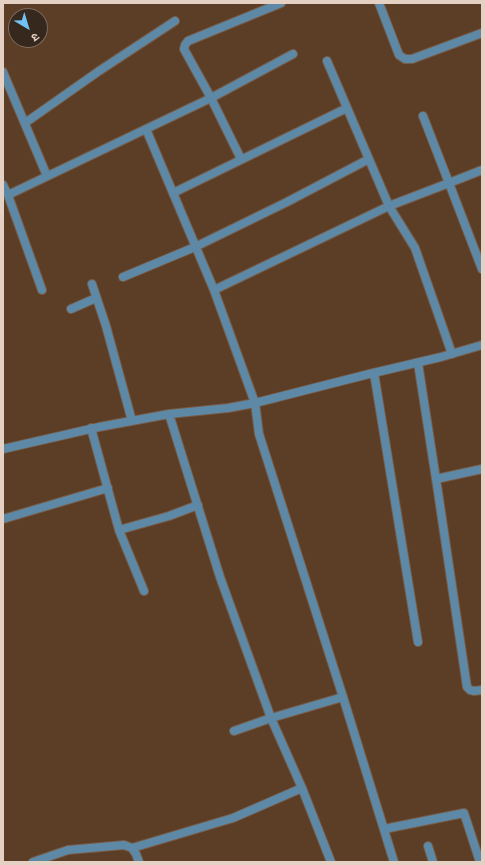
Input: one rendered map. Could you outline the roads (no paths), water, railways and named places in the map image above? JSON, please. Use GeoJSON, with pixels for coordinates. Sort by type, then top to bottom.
{"type":"FeatureCollection","features":[{"type":"Feature","properties":{"kind":"street"},"geometry":{"type":"LineString","coordinates":[[242,160],[211,98],[184,49],[188,41],[281,3]]}},
{"type":"Feature","properties":{"kind":"street"},"geometry":{"type":"LineString","coordinates":[[379,3],[399,55],[405,59],[412,59],[482,33]]}},
{"type":"Feature","properties":{"kind":"street"},"geometry":{"type":"LineString","coordinates":[[25,124],[99,71],[175,21]]}},
{"type":"Feature","properties":{"kind":"street"},"geometry":{"type":"LineString","coordinates":[[8,195],[211,98],[293,54]]}},
{"type":"Feature","properties":{"kind":"street"},"geometry":{"type":"LineString","coordinates":[[327,61],[389,206],[415,248],[452,354]]}},
{"type":"Feature","properties":{"kind":"street"},"geometry":{"type":"LineString","coordinates":[[3,72],[47,176]]}},
{"type":"Feature","properties":{"kind":"street"},"geometry":{"type":"LineString","coordinates":[[172,193],[347,108]]}},
{"type":"Feature","properties":{"kind":"street"},"geometry":{"type":"LineString","coordinates":[[423,116],[482,269]]}},
{"type":"Feature","properties":{"kind":"street"},"geometry":{"type":"LineString","coordinates":[[146,129],[214,290],[255,403],[259,434],[394,862]]}},
{"type":"Feature","properties":{"kind":"street"},"geometry":{"type":"LineString","coordinates":[[123,277],[195,247],[287,202],[369,159]]}},
{"type":"Feature","properties":{"kind":"street"},"geometry":{"type":"LineString","coordinates":[[214,290],[389,206],[482,170]]}},
{"type":"Feature","properties":{"kind":"street"},"geometry":{"type":"LineString","coordinates":[[3,185],[8,195],[42,290]]}},
{"type":"Feature","properties":{"kind":"street"},"geometry":{"type":"LineString","coordinates":[[92,284],[106,326],[132,420]]}},
{"type":"Feature","properties":{"kind":"street"},"geometry":{"type":"LineString","coordinates":[[71,309],[96,298]]}},
{"type":"Feature","properties":{"kind":"street"},"geometry":{"type":"LineString","coordinates":[[3,449],[132,420],[169,414],[228,408],[255,403],[418,363],[482,345]]}},
{"type":"Feature","properties":{"kind":"street"},"geometry":{"type":"LineString","coordinates":[[418,363],[467,687],[474,691],[482,690]]}},
{"type":"Feature","properties":{"kind":"street"},"geometry":{"type":"LineString","coordinates":[[374,373],[418,642]]}},
{"type":"Feature","properties":{"kind":"street"},"geometry":{"type":"LineString","coordinates":[[169,414],[220,577],[271,718],[302,788],[331,862]]}},
{"type":"Feature","properties":{"kind":"street"},"geometry":{"type":"LineString","coordinates":[[91,428],[119,530],[144,591]]}},
{"type":"Feature","properties":{"kind":"street"},"geometry":{"type":"LineString","coordinates":[[436,479],[482,469]]}},
{"type":"Feature","properties":{"kind":"street"},"geometry":{"type":"LineString","coordinates":[[3,518],[108,488]]}},
{"type":"Feature","properties":{"kind":"street"},"geometry":{"type":"LineString","coordinates":[[119,530],[169,516],[198,505]]}},
{"type":"Feature","properties":{"kind":"street"},"geometry":{"type":"LineString","coordinates":[[234,731],[271,718],[343,697]]}},
{"type":"Feature","properties":{"kind":"street"},"geometry":{"type":"LineString","coordinates":[[132,848],[233,818],[302,788]]}},
{"type":"Feature","properties":{"kind":"street"},"geometry":{"type":"LineString","coordinates":[[384,829],[464,812],[480,862]]}},
{"type":"Feature","properties":{"kind":"street"},"geometry":{"type":"LineString","coordinates":[[33,862],[68,850],[124,845],[132,848],[139,862]]}},
{"type":"Feature","properties":{"kind":"street"},"geometry":{"type":"LineString","coordinates":[[428,846],[433,862]]}}]}
